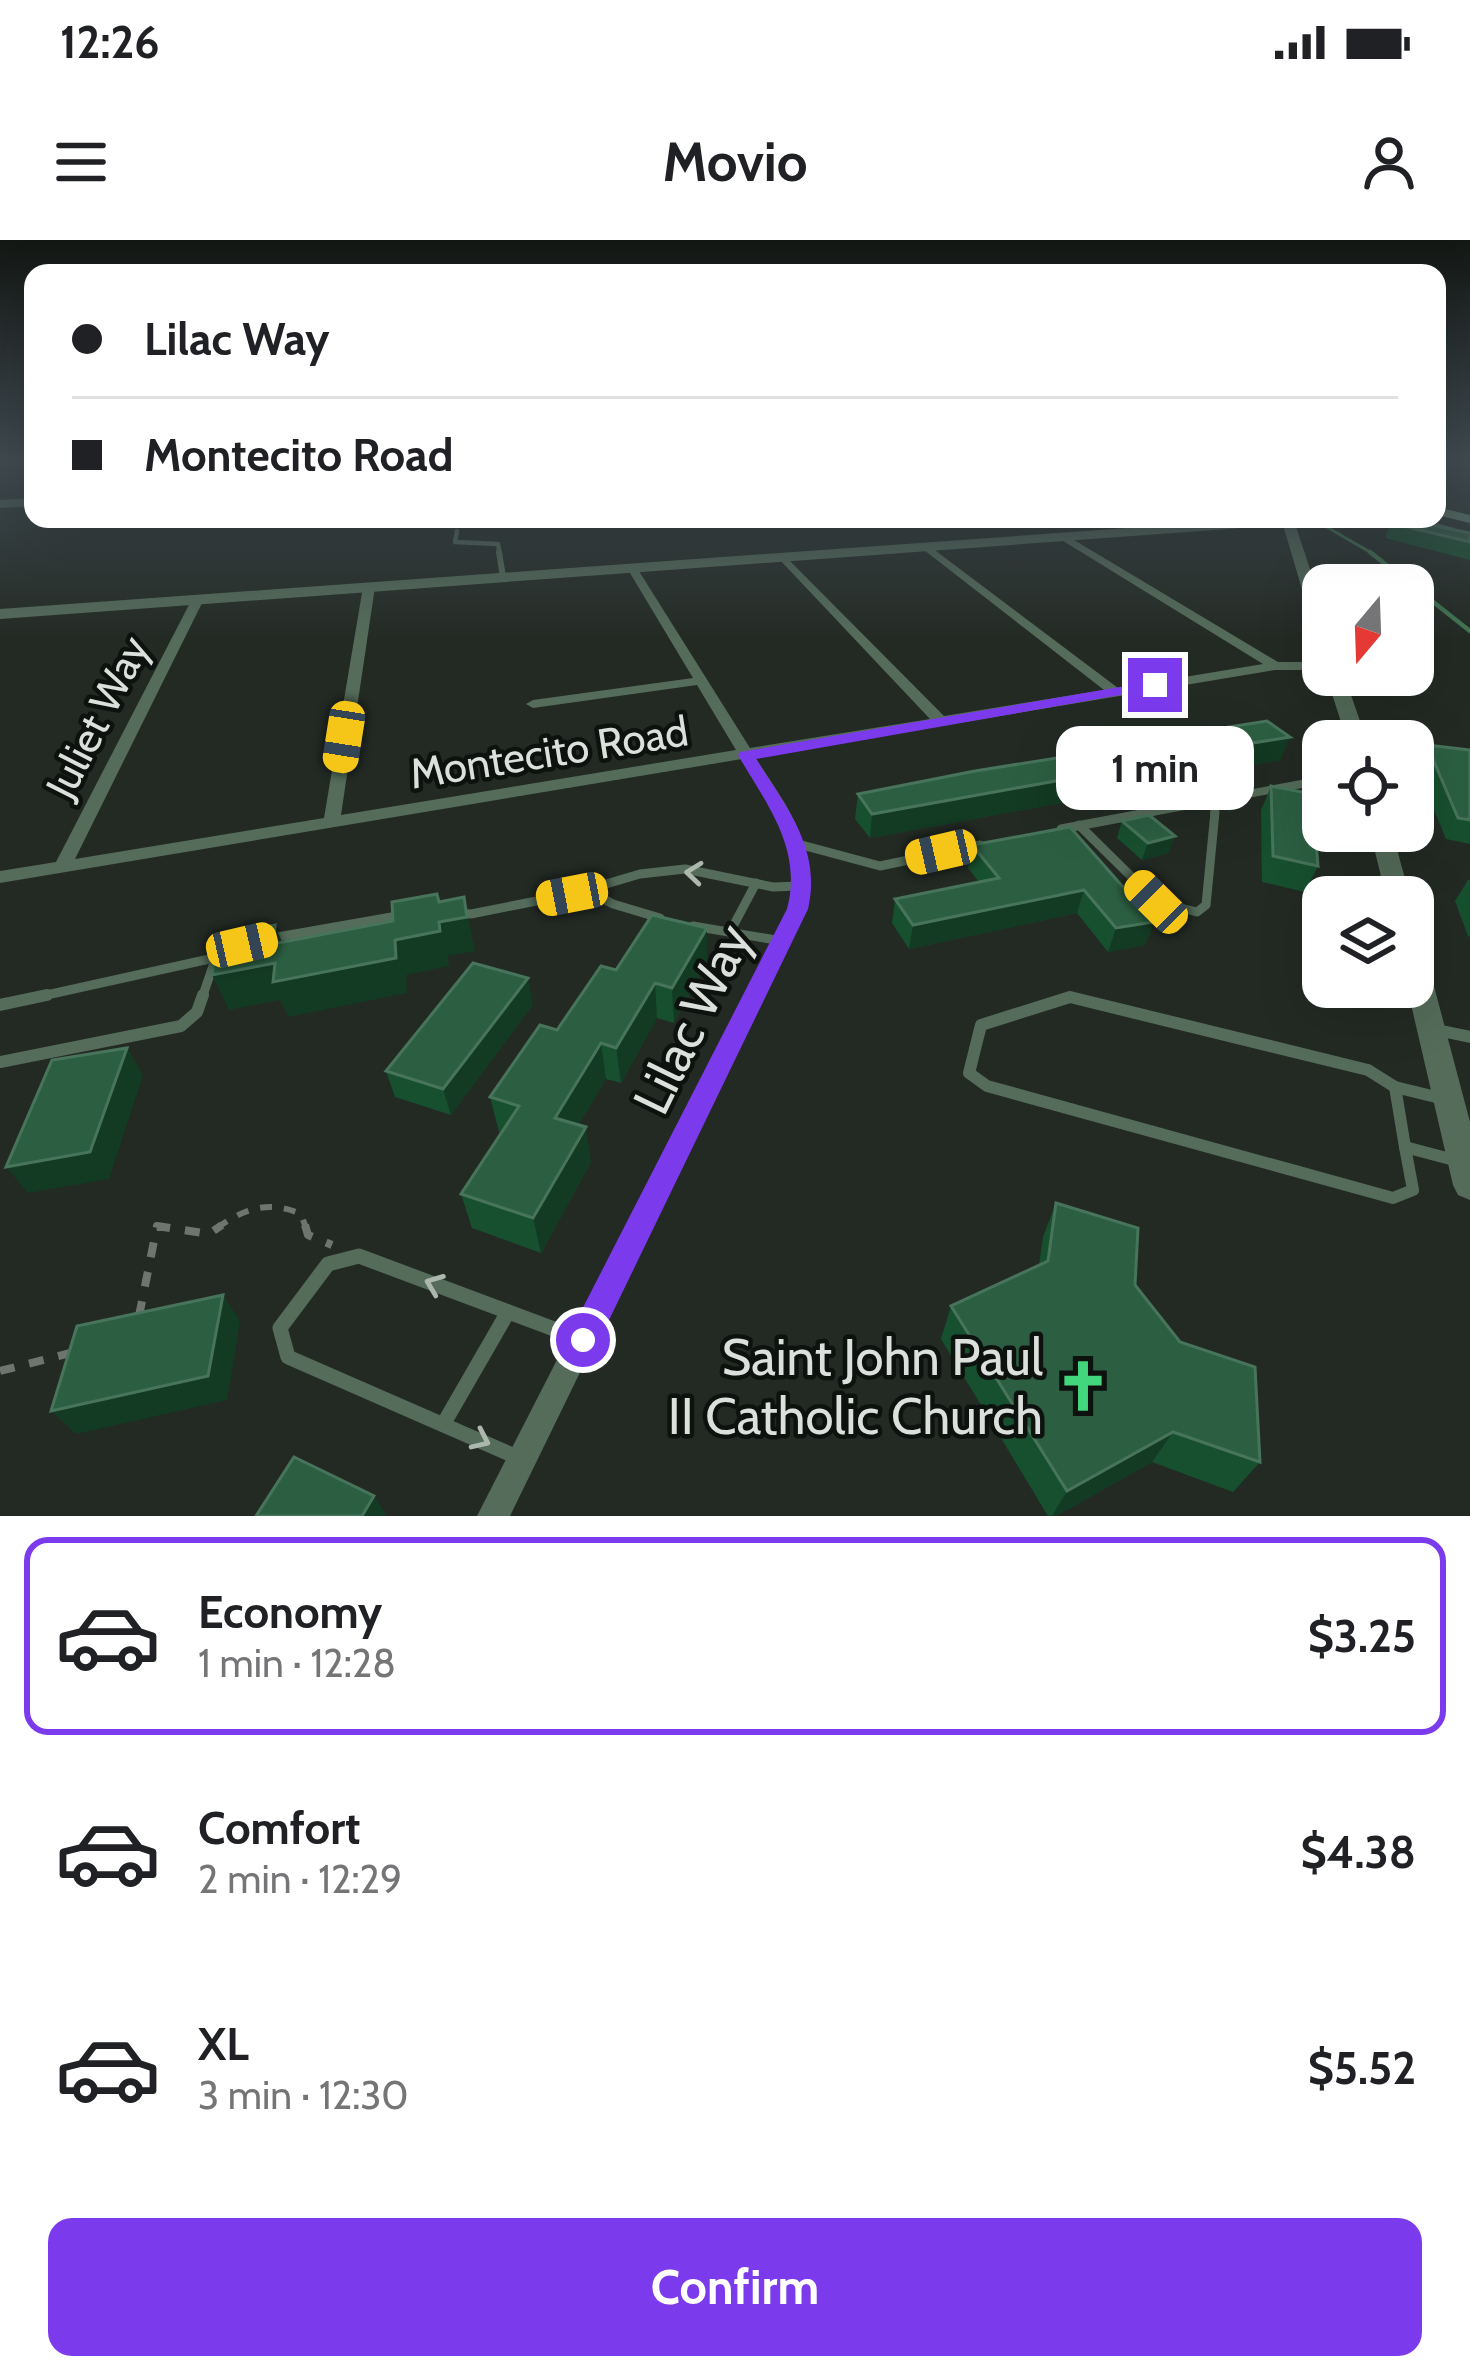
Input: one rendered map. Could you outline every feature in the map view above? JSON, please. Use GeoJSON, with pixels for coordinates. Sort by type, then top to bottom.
{"type":"FeatureCollection","features":[{"type":"Feature","properties":{"kind":"street"},"geometry":{"type":"LineString","coordinates":[[1,615],[1188,528]]}},
{"type":"Feature","properties":{"kind":"street"},"geometry":{"type":"LineString","coordinates":[[1300,528],[1308,564]]}},
{"type":"Feature","properties":{"kind":"street"},"geometry":{"type":"LineString","coordinates":[[1064,537],[1274,666]]}},
{"type":"Feature","properties":{"kind":"street"},"geometry":{"type":"LineString","coordinates":[[928,548],[1115,692]]}},
{"type":"Feature","properties":{"kind":"street"},"geometry":{"type":"LineString","coordinates":[[784,557],[940,721]]}},
{"type":"Feature","properties":{"kind":"street","name":"Lilac Way"},"geometry":{"type":"LineString","coordinates":[[493,1516],[782,941],[803,886],[798,844],[632,568]]}},
{"type":"Feature","properties":{"kind":"street"},"geometry":{"type":"LineString","coordinates":[[331,824],[370,586]]}},
{"type":"Feature","properties":{"kind":"street","name":"Juliet Way"},"geometry":{"type":"LineString","coordinates":[[62,867],[198,599]]}},
{"type":"Feature","properties":{"kind":"street","name":"Montecito Road"},"geometry":{"type":"LineString","coordinates":[[0,877],[1274,666],[1302,666]]}},
{"type":"Feature","properties":{"kind":"street"},"geometry":{"type":"LineString","coordinates":[[533,704],[699,681]]}},
{"type":"Feature","properties":{"kind":"street"},"geometry":{"type":"LineString","coordinates":[[1427,1008],[1467,1174]]}},
{"type":"Feature","properties":{"kind":"lane"},"geometry":{"type":"LineString","coordinates":[[457,531],[455,542],[498,544],[503,577]]}},
{"type":"Feature","properties":{"kind":"lane"},"geometry":{"type":"LineString","coordinates":[[1056,830],[1302,784]]}},
{"type":"Feature","properties":{"kind":"lane"},"geometry":{"type":"LineString","coordinates":[[1078,825],[1156,902],[1197,912],[1206,905],[1216,798]]}},
{"type":"Feature","properties":{"kind":"lane"},"geometry":{"type":"LineString","coordinates":[[798,844],[880,866],[987,843]]}},
{"type":"Feature","properties":{"kind":"lane"},"geometry":{"type":"LineString","coordinates":[[450,913],[471,914],[640,874],[685,869],[756,884],[803,886]]}},
{"type":"Feature","properties":{"kind":"lane"},"geometry":{"type":"LineString","coordinates":[[730,932],[756,884]]}},
{"type":"Feature","properties":{"kind":"lane"},"geometry":{"type":"LineString","coordinates":[[586,890],[613,904],[675,922],[782,941]]}},
{"type":"Feature","properties":{"kind":"lane"},"geometry":{"type":"LineString","coordinates":[[265,940],[406,915]]}},
{"type":"Feature","properties":{"kind":"lane"},"geometry":{"type":"LineString","coordinates":[[0,1005],[215,960],[229,952]]}},
{"type":"Feature","properties":{"kind":"lane"},"geometry":{"type":"LineString","coordinates":[[0,1062],[181,1026],[197,1012],[215,960]]}},
{"type":"Feature","properties":{"kind":"lane"},"geometry":{"type":"LineString","coordinates":[[1395,1087],[1413,1190],[1393,1198],[987,1086],[970,1073],[981,1025],[1070,997],[1368,1070],[1395,1087],[1450,1100]]}},
{"type":"Feature","properties":{"kind":"lane"},"geometry":{"type":"LineString","coordinates":[[1432,1028],[1470,1037]]}},
{"type":"Feature","properties":{"kind":"lane"},"geometry":{"type":"LineString","coordinates":[[1405,1147],[1467,1174]]}},
{"type":"Feature","properties":{"kind":"lane"},"geometry":{"type":"LineString","coordinates":[[522,1459],[289,1357],[280,1328],[328,1264],[359,1256],[583,1340]]}},
{"type":"Feature","properties":{"kind":"lane"},"geometry":{"type":"LineString","coordinates":[[444,1424],[508,1312]]}},
{"type":"Feature","properties":{"kind":"path"},"geometry":{"type":"LineString","coordinates":[[134,1337],[157,1226],[209,1234],[240,1210],[284,1205],[301,1214],[308,1235],[359,1256]]}},
{"type":"Feature","properties":{"kind":"path"},"geometry":{"type":"LineString","coordinates":[[0,1372],[93,1347]]}},
{"type":"Feature","properties":{"kind":"building"},"geometry":{"type":"Polygon","coordinates":[[[1412,528],[1470,533],[1470,542],[1412,528]]]}},
{"type":"Feature","properties":{"kind":"building"},"geometry":{"type":"Polygon","coordinates":[[[1267,721],[1290,737],[1153,759],[1133,742],[1267,721]]]}},
{"type":"Feature","properties":{"kind":"building"},"geometry":{"type":"Polygon","coordinates":[[[1434,746],[1470,750],[1470,820],[1458,818],[1434,761],[1434,746]]]}},
{"type":"Feature","properties":{"kind":"building"},"geometry":{"type":"Polygon","coordinates":[[[1119,748],[1139,766],[872,814],[858,794],[975,771],[1119,748]]]}},
{"type":"Feature","properties":{"kind":"building"},"geometry":{"type":"Polygon","coordinates":[[[1271,786],[1302,792],[1302,852],[1317,852],[1318,866],[1273,856],[1271,786]]]}},
{"type":"Feature","properties":{"kind":"building"},"geometry":{"type":"Polygon","coordinates":[[[1149,815],[1175,836],[1148,843],[1122,821],[1149,815]]]}},
{"type":"Feature","properties":{"kind":"building"},"geometry":{"type":"Polygon","coordinates":[[[1070,827],[1154,922],[1116,928],[1084,890],[913,925],[895,899],[999,878],[972,845],[1070,827]]]}},
{"type":"Feature","properties":{"kind":"building"},"geometry":{"type":"Polygon","coordinates":[[[437,894],[439,902],[464,897],[467,917],[439,922],[440,931],[395,940],[396,958],[273,982],[275,963],[212,975],[218,936],[275,925],[273,944],[393,921],[392,902],[437,894]]]}},
{"type":"Feature","properties":{"kind":"building"},"geometry":{"type":"Polygon","coordinates":[[[652,915],[707,928],[672,988],[655,983],[616,1048],[601,1043],[555,1118],[586,1127],[533,1218],[461,1194],[519,1106],[490,1097],[540,1025],[557,1030],[601,966],[616,970],[652,915]]]}},
{"type":"Feature","properties":{"kind":"building"},"geometry":{"type":"Polygon","coordinates":[[[473,963],[528,978],[443,1089],[386,1071],[473,963]]]}},
{"type":"Feature","properties":{"kind":"building"},"geometry":{"type":"Polygon","coordinates":[[[127,1048],[90,1152],[6,1167],[52,1060],[127,1048]]]}},
{"type":"Feature","properties":{"kind":"building","name":"Saint John Paul II Catholic Church"},"geometry":{"type":"Polygon","coordinates":[[[1056,1203],[1138,1228],[1135,1285],[1180,1342],[1255,1367],[1260,1462],[1173,1432],[1067,1491],[951,1306],[1048,1261],[1056,1203]]]}},
{"type":"Feature","properties":{"kind":"building"},"geometry":{"type":"Polygon","coordinates":[[[223,1295],[208,1376],[51,1411],[77,1326],[223,1295]]]}},
{"type":"Feature","properties":{"kind":"building"},"geometry":{"type":"Polygon","coordinates":[[[294,1457],[374,1496],[362,1516],[256,1516],[294,1457]]]}},
{"type":"Feature","properties":{"kind":"waterway"},"geometry":{"type":"LineString","coordinates":[[1328,528],[1370,552]]}},
{"type":"Feature","properties":{"kind":"waterway"},"geometry":{"type":"LineString","coordinates":[[1370,552],[1375,555]]}},
{"type":"Feature","properties":{"kind":"waterway"},"geometry":{"type":"LineString","coordinates":[[1370,552],[1470,631]]}},
{"type":"Feature","properties":{"kind":"place","name":"Saint John Paul II Catholic Church"},"geometry":{"type":"Point","coordinates":[1083,1386]}},
{"type":"Feature","properties":{"kind":"route"},"geometry":{"type":"LineString","coordinates":[[583,1340],[797,909],[803,886],[798,844],[746,755],[1155,685]]}}]}
